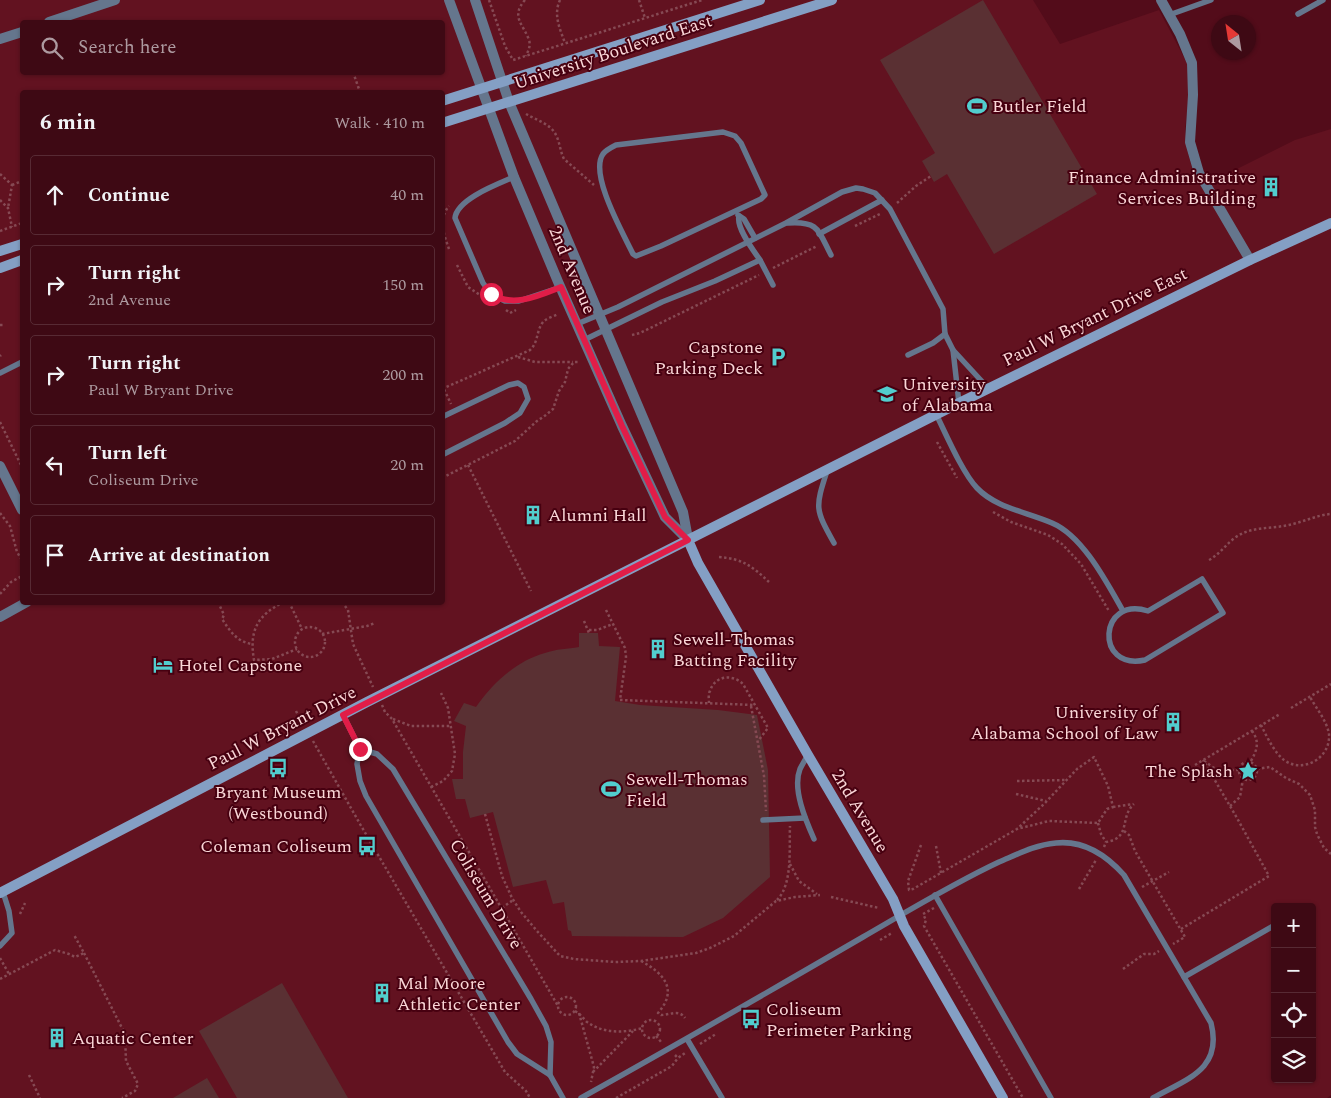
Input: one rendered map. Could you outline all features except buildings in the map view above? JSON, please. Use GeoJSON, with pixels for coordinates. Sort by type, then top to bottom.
{"type":"FeatureCollection","features":[{"type":"Feature","properties":{"kind":"main road","name":"University Boulevard East"},"geometry":{"type":"LineString","coordinates":[[445,100],[760,0]]}},
{"type":"Feature","properties":{"kind":"main road","name":"University Boulevard East"},"geometry":{"type":"LineString","coordinates":[[445,122],[832,0]]}},
{"type":"Feature","properties":{"kind":"main road","name":"Paul W Bryant Drive East"},"geometry":{"type":"LineString","coordinates":[[688,540],[988,388],[1250,260],[1331,223]]}},
{"type":"Feature","properties":{"kind":"main road"},"geometry":{"type":"LineString","coordinates":[[0,251],[20,245]]}},
{"type":"Feature","properties":{"kind":"main road"},"geometry":{"type":"LineString","coordinates":[[0,268],[20,261]]}},
{"type":"Feature","properties":{"kind":"main road","name":"Paul W Bryant Drive"},"geometry":{"type":"LineString","coordinates":[[1,892],[378,697],[688,540]]}},
{"type":"Feature","properties":{"kind":"main road","name":"2nd Avenue"},"geometry":{"type":"LineString","coordinates":[[688,540],[698,562],[893,899],[899,916],[1003,1098]]}},
{"type":"Feature","properties":{"kind":"street"},"geometry":{"type":"LineString","coordinates":[[54,20],[101,2],[114,0]]}},
{"type":"Feature","properties":{"kind":"street","name":"2nd Avenue"},"geometry":{"type":"LineString","coordinates":[[449,0],[514,177],[584,340],[665,517],[688,540]]}},
{"type":"Feature","properties":{"kind":"street","name":"2nd Avenue"},"geometry":{"type":"LineString","coordinates":[[475,0],[509,102],[682,512],[688,540]]}},
{"type":"Feature","properties":{"kind":"street"},"geometry":{"type":"LineString","coordinates":[[1161,0],[1180,34],[1192,63],[1193,95],[1190,142],[1199,173],[1250,260]]}},
{"type":"Feature","properties":{"kind":"street"},"geometry":{"type":"LineString","coordinates":[[0,39],[20,33]]}},
{"type":"Feature","properties":{"kind":"street"},"geometry":{"type":"LineString","coordinates":[[0,466],[20,506]]}},
{"type":"Feature","properties":{"kind":"street"},"geometry":{"type":"LineString","coordinates":[[0,617],[22,605]]}},
{"type":"Feature","properties":{"kind":"lane"},"geometry":{"type":"LineString","coordinates":[[1169,15],[1211,0]]}},
{"type":"Feature","properties":{"kind":"lane"},"geometry":{"type":"LineString","coordinates":[[1298,14],[1323,0]]}},
{"type":"Feature","properties":{"kind":"lane"},"geometry":{"type":"LineString","coordinates":[[723,132],[735,136],[742,143],[764,195],[761,199],[737,214],[636,256],[633,254],[602,186],[599,173],[600,163],[603,154],[610,148],[723,132]]}},
{"type":"Feature","properties":{"kind":"lane"},"geometry":{"type":"LineString","coordinates":[[514,177],[467,200],[459,207],[455,218],[483,283],[491,294],[505,301],[519,301],[561,287]]}},
{"type":"Feature","properties":{"kind":"lane"},"geometry":{"type":"LineString","coordinates":[[577,324],[618,307],[786,223],[842,192],[856,188],[874,192],[890,209],[943,309],[945,334],[953,350],[988,388]]}},
{"type":"Feature","properties":{"kind":"lane"},"geometry":{"type":"LineString","coordinates":[[820,234],[882,200]]}},
{"type":"Feature","properties":{"kind":"lane"},"geometry":{"type":"LineString","coordinates":[[737,214],[744,219],[755,238]]}},
{"type":"Feature","properties":{"kind":"lane"},"geometry":{"type":"LineString","coordinates":[[737,214],[738,223],[773,285]]}},
{"type":"Feature","properties":{"kind":"lane"},"geometry":{"type":"LineString","coordinates":[[786,223],[810,224],[820,234],[831,255]]}},
{"type":"Feature","properties":{"kind":"lane"},"geometry":{"type":"LineString","coordinates":[[584,340],[662,302],[715,281],[760,260]]}},
{"type":"Feature","properties":{"kind":"lane"},"geometry":{"type":"LineString","coordinates":[[908,355],[933,343],[945,334]]}},
{"type":"Feature","properties":{"kind":"lane"},"geometry":{"type":"LineString","coordinates":[[953,350],[959,403]]}},
{"type":"Feature","properties":{"kind":"lane"},"geometry":{"type":"LineString","coordinates":[[0,373],[20,363]]}},
{"type":"Feature","properties":{"kind":"lane"},"geometry":{"type":"LineString","coordinates":[[445,416],[518,383],[524,387],[528,399],[520,413],[505,423],[445,453]]}},
{"type":"Feature","properties":{"kind":"lane"},"geometry":{"type":"LineString","coordinates":[[936,414],[977,488],[994,500],[1019,512],[1054,523],[1071,537],[1086,552],[1123,611]]}},
{"type":"Feature","properties":{"kind":"lane"},"geometry":{"type":"LineString","coordinates":[[827,470],[819,496],[818,512],[834,543]]}},
{"type":"Feature","properties":{"kind":"lane"},"geometry":{"type":"LineString","coordinates":[[1202,579],[1223,613],[1145,660],[1136,662],[1127,661],[1119,657],[1109,642],[1110,624],[1123,611],[1131,608],[1140,608],[1148,611],[1202,579]]}},
{"type":"Feature","properties":{"kind":"lane"},"geometry":{"type":"LineString","coordinates":[[343,715],[360,749],[357,764],[360,781],[366,796],[492,1016],[517,1054],[550,1075],[563,1098]]}},
{"type":"Feature","properties":{"kind":"lane","name":"Coliseum Drive"},"geometry":{"type":"LineString","coordinates":[[360,749],[377,754],[393,769],[531,999],[546,1026],[551,1042],[550,1075]]}},
{"type":"Feature","properties":{"kind":"lane"},"geometry":{"type":"LineString","coordinates":[[808,755],[799,770],[798,783],[805,818],[814,839]]}},
{"type":"Feature","properties":{"kind":"lane"},"geometry":{"type":"LineString","coordinates":[[765,820],[805,818]]}},
{"type":"Feature","properties":{"kind":"lane"},"geometry":{"type":"LineString","coordinates":[[582,1098],[935,894],[1033,847],[1057,842],[1077,844],[1090,848],[1112,861],[1134,892],[1211,1024],[1214,1036],[1213,1049],[1200,1071],[1152,1098]]}},
{"type":"Feature","properties":{"kind":"lane"},"geometry":{"type":"LineString","coordinates":[[0,946],[12,933],[9,911],[1,892]]}},
{"type":"Feature","properties":{"kind":"lane"},"geometry":{"type":"LineString","coordinates":[[935,894],[1051,1098]]}},
{"type":"Feature","properties":{"kind":"lane"},"geometry":{"type":"LineString","coordinates":[[1184,977],[1271,927]]}},
{"type":"Feature","properties":{"kind":"lane"},"geometry":{"type":"LineString","coordinates":[[686,1039],[722,1098]]}},
{"type":"Feature","properties":{"kind":"path"},"geometry":{"type":"LineString","coordinates":[[489,0],[505,46],[513,60],[702,0]]}},
{"type":"Feature","properties":{"kind":"path"},"geometry":{"type":"LineString","coordinates":[[525,0],[520,5],[519,22],[529,40],[530,46],[526,56]]}},
{"type":"Feature","properties":{"kind":"path"},"geometry":{"type":"LineString","coordinates":[[560,0],[556,18],[565,44]]}},
{"type":"Feature","properties":{"kind":"path"},"geometry":{"type":"LineString","coordinates":[[639,0],[645,18]]}},
{"type":"Feature","properties":{"kind":"path"},"geometry":{"type":"LineString","coordinates":[[354,75],[359,90]]}},
{"type":"Feature","properties":{"kind":"path"},"geometry":{"type":"LineString","coordinates":[[526,114],[545,124],[554,132],[561,153],[569,164],[595,186],[602,186]]}},
{"type":"Feature","properties":{"kind":"path"},"geometry":{"type":"LineString","coordinates":[[0,174],[12,185]]}},
{"type":"Feature","properties":{"kind":"path"},"geometry":{"type":"LineString","coordinates":[[849,230],[890,209],[916,186],[931,176]]}},
{"type":"Feature","properties":{"kind":"path"},"geometry":{"type":"LineString","coordinates":[[12,185],[20,183]]}},
{"type":"Feature","properties":{"kind":"path"},"geometry":{"type":"LineString","coordinates":[[12,185],[8,208],[12,227]]}},
{"type":"Feature","properties":{"kind":"path"},"geometry":{"type":"LineString","coordinates":[[0,200],[8,208]]}},
{"type":"Feature","properties":{"kind":"path"},"geometry":{"type":"LineString","coordinates":[[0,231],[20,224]]}},
{"type":"Feature","properties":{"kind":"path"},"geometry":{"type":"LineString","coordinates":[[632,335],[640,333],[766,272],[824,242]]}},
{"type":"Feature","properties":{"kind":"path"},"geometry":{"type":"LineString","coordinates":[[445,387],[526,353],[534,346],[543,322],[558,314]]}},
{"type":"Feature","properties":{"kind":"path"},"geometry":{"type":"LineString","coordinates":[[518,356],[524,360],[535,362],[579,362]]}},
{"type":"Feature","properties":{"kind":"path"},"geometry":{"type":"LineString","coordinates":[[445,476],[515,440],[553,408],[558,391],[565,382],[568,369],[574,362]]}},
{"type":"Feature","properties":{"kind":"path"},"geometry":{"type":"LineString","coordinates":[[445,392],[454,411]]}},
{"type":"Feature","properties":{"kind":"path"},"geometry":{"type":"LineString","coordinates":[[0,422],[20,462]]}},
{"type":"Feature","properties":{"kind":"path"},"geometry":{"type":"LineString","coordinates":[[936,442],[961,484]]}},
{"type":"Feature","properties":{"kind":"path"},"geometry":{"type":"LineString","coordinates":[[468,465],[531,591]]}},
{"type":"Feature","properties":{"kind":"path"},"geometry":{"type":"LineString","coordinates":[[990,510],[1011,522],[1048,535],[1062,544],[1081,564],[1114,619]]}},
{"type":"Feature","properties":{"kind":"path"},"geometry":{"type":"LineString","coordinates":[[0,512],[10,526],[20,557]]}},
{"type":"Feature","properties":{"kind":"path"},"geometry":{"type":"LineString","coordinates":[[1209,560],[1219,554],[1236,537],[1249,531],[1286,525],[1331,514]]}},
{"type":"Feature","properties":{"kind":"path"},"geometry":{"type":"LineString","coordinates":[[719,557],[749,564],[769,582]]}},
{"type":"Feature","properties":{"kind":"path"},"geometry":{"type":"LineString","coordinates":[[0,594],[11,582],[20,577]]}},
{"type":"Feature","properties":{"kind":"path"},"geometry":{"type":"LineString","coordinates":[[219,605],[224,616],[222,619],[227,628],[239,641],[252,644]]}},
{"type":"Feature","properties":{"kind":"path"},"geometry":{"type":"LineString","coordinates":[[279,605],[262,617],[254,630],[252,644],[254,660],[272,659],[297,649]]}},
{"type":"Feature","properties":{"kind":"path"},"geometry":{"type":"LineString","coordinates":[[290,605],[302,629]]}},
{"type":"Feature","properties":{"kind":"path"},"geometry":{"type":"LineString","coordinates":[[344,605],[348,610],[355,650],[385,712],[392,719],[560,1011],[565,1014],[575,1011]]}},
{"type":"Feature","properties":{"kind":"path"},"geometry":{"type":"LineString","coordinates":[[606,610],[625,648],[626,657],[620,700],[755,706]]}},
{"type":"Feature","properties":{"kind":"path"},"geometry":{"type":"LineString","coordinates":[[584,621],[589,632],[613,624]]}},
{"type":"Feature","properties":{"kind":"path"},"geometry":{"type":"LineString","coordinates":[[322,634],[351,629],[375,622]]}},
{"type":"Feature","properties":{"kind":"path"},"geometry":{"type":"LineString","coordinates":[[310,627],[317,629],[322,634],[324,642],[322,649],[317,655],[310,657],[302,655],[297,649],[294,642],[302,629],[310,627]]}},
{"type":"Feature","properties":{"kind":"path"},"geometry":{"type":"LineString","coordinates":[[709,704],[709,691],[714,683],[725,677],[738,679],[743,684],[768,728],[758,741]]}},
{"type":"Feature","properties":{"kind":"path"},"geometry":{"type":"LineString","coordinates":[[1291,708],[1331,684]]}},
{"type":"Feature","properties":{"kind":"path"},"geometry":{"type":"LineString","coordinates":[[431,788],[443,781],[452,771],[456,754],[448,708],[441,694]]}},
{"type":"Feature","properties":{"kind":"path"},"geometry":{"type":"LineString","coordinates":[[1260,726],[1277,752],[1286,761],[1298,766],[1312,763],[1324,753],[1329,737],[1326,724],[1310,696]]}},
{"type":"Feature","properties":{"kind":"path"},"geometry":{"type":"LineString","coordinates":[[751,706],[764,776],[765,820]]}},
{"type":"Feature","properties":{"kind":"path"},"geometry":{"type":"LineString","coordinates":[[1195,765],[1280,714]]}},
{"type":"Feature","properties":{"kind":"path"},"geometry":{"type":"LineString","coordinates":[[392,719],[411,726],[451,726]]}},
{"type":"Feature","properties":{"kind":"path"},"geometry":{"type":"LineString","coordinates":[[1251,762],[1258,745],[1252,731]]}},
{"type":"Feature","properties":{"kind":"path"},"geometry":{"type":"LineString","coordinates":[[319,752],[504,1072],[526,1091],[530,1098]]}},
{"type":"Feature","properties":{"kind":"path"},"geometry":{"type":"LineString","coordinates":[[920,845],[908,881],[909,890],[914,889],[1017,829],[1066,780],[1094,757],[1108,786],[1113,807]]}},
{"type":"Feature","properties":{"kind":"path"},"geometry":{"type":"LineString","coordinates":[[1203,760],[1217,770],[1239,770]]}},
{"type":"Feature","properties":{"kind":"path"},"geometry":{"type":"LineString","coordinates":[[1181,929],[1269,876],[1203,760]]}},
{"type":"Feature","properties":{"kind":"path"},"geometry":{"type":"LineString","coordinates":[[1251,762],[1255,764],[1257,769],[1254,777],[1249,780],[1243,778],[1239,770],[1242,763],[1251,762]]}},
{"type":"Feature","properties":{"kind":"path"},"geometry":{"type":"LineString","coordinates":[[1257,769],[1270,767],[1306,790],[1314,802],[1317,834],[1324,848],[1331,854]]}},
{"type":"Feature","properties":{"kind":"path"},"geometry":{"type":"LineString","coordinates":[[1230,806],[1240,797],[1243,778]]}},
{"type":"Feature","properties":{"kind":"path"},"geometry":{"type":"LineString","coordinates":[[1018,781],[1066,780]]}},
{"type":"Feature","properties":{"kind":"path"},"geometry":{"type":"LineString","coordinates":[[1016,794],[1047,801]]}},
{"type":"Feature","properties":{"kind":"path"},"geometry":{"type":"LineString","coordinates":[[1106,842],[1101,834],[1098,822],[1107,809],[1134,804]]}},
{"type":"Feature","properties":{"kind":"path"},"geometry":{"type":"LineString","coordinates":[[485,814],[502,876],[513,900],[537,931],[560,956],[615,962],[641,961],[696,953],[734,936],[776,901],[785,889],[788,877],[790,819]]}},
{"type":"Feature","properties":{"kind":"path"},"geometry":{"type":"LineString","coordinates":[[1017,829],[1049,821],[1098,822]]}},
{"type":"Feature","properties":{"kind":"path"},"geometry":{"type":"LineString","coordinates":[[936,846],[940,873]]}},
{"type":"Feature","properties":{"kind":"path"},"geometry":{"type":"LineString","coordinates":[[776,901],[819,895],[799,881],[789,861]]}},
{"type":"Feature","properties":{"kind":"path"},"geometry":{"type":"LineString","coordinates":[[1134,892],[1169,872]]}},
{"type":"Feature","properties":{"kind":"path"},"geometry":{"type":"LineString","coordinates":[[831,898],[879,908]]}},
{"type":"Feature","properties":{"kind":"path"},"geometry":{"type":"LineString","coordinates":[[502,908],[513,900]]}},
{"type":"Feature","properties":{"kind":"path"},"geometry":{"type":"LineString","coordinates":[[923,914],[926,920],[924,926],[1022,1098]]}},
{"type":"Feature","properties":{"kind":"path"},"geometry":{"type":"LineString","coordinates":[[880,940],[892,933]]}},
{"type":"Feature","properties":{"kind":"path"},"geometry":{"type":"LineString","coordinates":[[74,936],[125,1034],[126,1061],[138,1084],[135,1091],[122,1098]]}},
{"type":"Feature","properties":{"kind":"path"},"geometry":{"type":"LineString","coordinates":[[0,979],[55,950],[75,957],[84,953]]}},
{"type":"Feature","properties":{"kind":"path"},"geometry":{"type":"LineString","coordinates":[[0,958],[9,975]]}},
{"type":"Feature","properties":{"kind":"path"},"geometry":{"type":"LineString","coordinates":[[641,961],[657,970],[666,983],[666,1000],[663,1008],[658,1013],[661,1015],[677,1012],[685,1018]]}},
{"type":"Feature","properties":{"kind":"path"},"geometry":{"type":"LineString","coordinates":[[558,1006],[563,998],[569,997],[576,1002],[575,1011]]}},
{"type":"Feature","properties":{"kind":"path"},"geometry":{"type":"LineString","coordinates":[[575,1011],[587,1022],[600,1029],[612,1031],[634,1030],[643,1028],[646,1023],[654,1021],[658,1024],[660,1032],[654,1038],[648,1038],[643,1034],[643,1028]]}},
{"type":"Feature","properties":{"kind":"path"},"geometry":{"type":"LineString","coordinates":[[579,1013],[594,1067],[590,1082],[595,1090]]}},
{"type":"Feature","properties":{"kind":"path"},"geometry":{"type":"LineString","coordinates":[[592,1073],[634,1030]]}},
{"type":"Feature","properties":{"kind":"path"},"geometry":{"type":"LineString","coordinates":[[616,1098],[672,1066],[678,1058]]}},
{"type":"Feature","properties":{"kind":"path"},"geometry":{"type":"LineString","coordinates":[[29,1075],[40,1098]]}},
{"type":"Feature","properties":{"kind":"shaded area","name":"University of Alabama"},"geometry":{"type":"Polygon","coordinates":[[[0,0],[1033,0],[1060,44],[1159,10],[1187,63],[1190,82],[1185,130],[1193,171],[1203,186],[1295,140],[1331,129],[1331,1095],[1327,1098],[0,1098],[0,0]]]}},
{"type":"Feature","properties":{"kind":"shaded area","name":"Butler Field"},"geometry":{"type":"Polygon","coordinates":[[[983,0],[1097,194],[994,254],[947,174],[934,182],[922,161],[935,153],[880,60],[983,0]]]}},
{"type":"Feature","properties":{"kind":"shaded area","name":"Sewell-Thomas Field"},"geometry":{"type":"Polygon","coordinates":[[[579,633],[598,633],[599,646],[620,647],[615,701],[640,705],[718,710],[757,715],[768,770],[770,877],[723,918],[683,937],[572,936],[571,931],[568,930],[564,902],[553,904],[546,880],[513,887],[493,812],[470,818],[465,799],[456,799],[452,779],[463,779],[463,752],[466,726],[454,721],[464,703],[476,707],[498,681],[524,661],[549,652],[579,647],[579,633]]]}},
{"type":"Feature","properties":{"kind":"shaded area"},"geometry":{"type":"Polygon","coordinates":[[[282,983],[348,1098],[237,1098],[199,1031],[282,983]]]}},
{"type":"Feature","properties":{"kind":"shaded area"},"geometry":{"type":"Polygon","coordinates":[[[207,1078],[219,1098],[173,1098],[207,1078]]]}},
{"type":"Feature","properties":{"kind":"place","name":"Butler Field"},"geometry":{"type":"Point","coordinates":[977,106]}},
{"type":"Feature","properties":{"kind":"place","name":"Finance Administrative Services Building"},"geometry":{"type":"Point","coordinates":[1271,187]}},
{"type":"Feature","properties":{"kind":"place","name":"Capstone Parking Deck"},"geometry":{"type":"Point","coordinates":[778,357]}},
{"type":"Feature","properties":{"kind":"place","name":"University of Alabama"},"geometry":{"type":"Point","coordinates":[887,394]}},
{"type":"Feature","properties":{"kind":"place","name":"Alumni Hall"},"geometry":{"type":"Point","coordinates":[533,515]}},
{"type":"Feature","properties":{"kind":"place","name":"Sewell-Thomas Batting Facility"},"geometry":{"type":"Point","coordinates":[658,649]}},
{"type":"Feature","properties":{"kind":"place","name":"Hotel Capstone"},"geometry":{"type":"Point","coordinates":[163,665]}},
{"type":"Feature","properties":{"kind":"place","name":"University of Alabama School of Law"},"geometry":{"type":"Point","coordinates":[1173,722]}},
{"type":"Feature","properties":{"kind":"place","name":"Bryant Museum (Westbound)"},"geometry":{"type":"Point","coordinates":[278,768]}},
{"type":"Feature","properties":{"kind":"place","name":"The Splash"},"geometry":{"type":"Point","coordinates":[1248,771]}},
{"type":"Feature","properties":{"kind":"place","name":"Sewell-Thomas Field"},"geometry":{"type":"Point","coordinates":[611,789]}},
{"type":"Feature","properties":{"kind":"place","name":"Coleman Coliseum"},"geometry":{"type":"Point","coordinates":[367,846]}},
{"type":"Feature","properties":{"kind":"place","name":"Mal Moore Athletic Center"},"geometry":{"type":"Point","coordinates":[382,993]}},
{"type":"Feature","properties":{"kind":"place","name":"Coliseum Perimeter Parking"},"geometry":{"type":"Point","coordinates":[751,1019]}},
{"type":"Feature","properties":{"kind":"place","name":"Aquatic Center"},"geometry":{"type":"Point","coordinates":[57,1038]}},
{"type":"Feature","properties":{"kind":"route"},"geometry":{"type":"LineString","coordinates":[[360,749],[343,715],[688,540],[665,517],[622,426],[561,287],[519,301],[505,301],[491,294]]}}]}
